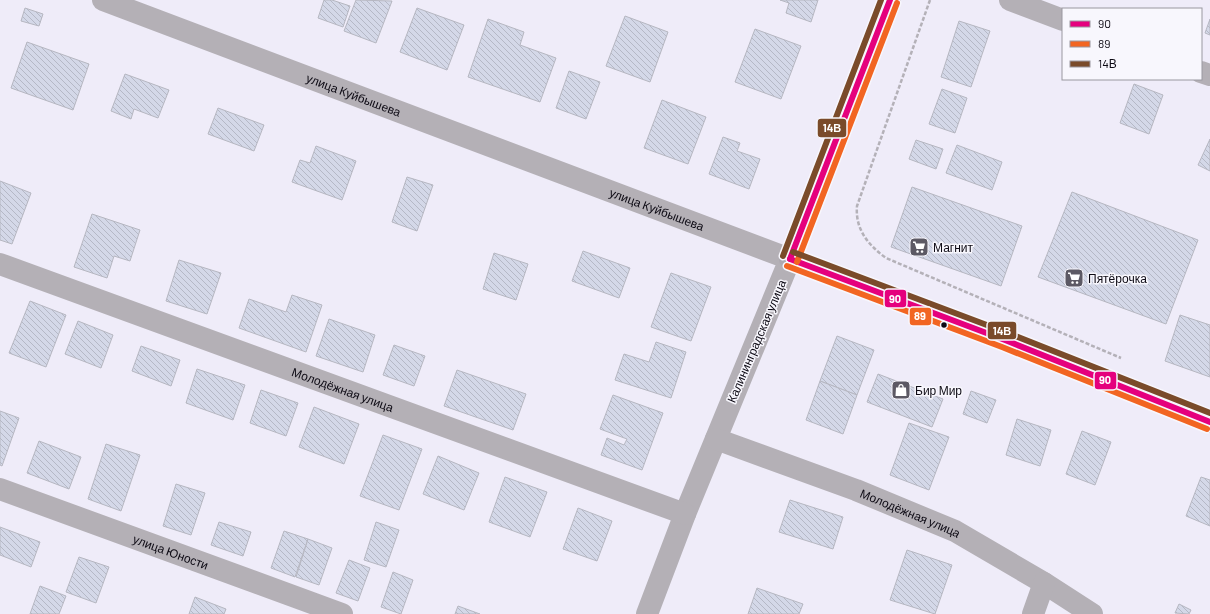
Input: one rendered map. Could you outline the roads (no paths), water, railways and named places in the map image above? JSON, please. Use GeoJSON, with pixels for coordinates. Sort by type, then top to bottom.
{"type":"FeatureCollection","features":[{"type":"Feature","properties":{"kind":"main road","name":"Калининградская улица"},"geometry":{"type":"LineString","coordinates":[[790,259],[890,0]]}},
{"type":"Feature","properties":{"kind":"main road","name":"улица Куйбышева"},"geometry":{"type":"LineString","coordinates":[[790,259],[1005,340],[1210,422]]}},
{"type":"Feature","properties":{"kind":"street","name":"улица Куйбышева"},"geometry":{"type":"LineString","coordinates":[[103,0],[790,259]]}},
{"type":"Feature","properties":{"kind":"street"},"geometry":{"type":"LineString","coordinates":[[1010,0],[1062,20]]}},
{"type":"Feature","properties":{"kind":"street","name":"Калининградская улица"},"geometry":{"type":"LineString","coordinates":[[647,614],[685,514],[790,259]]}},
{"type":"Feature","properties":{"kind":"street","name":"Молодёжная улица"},"geometry":{"type":"LineString","coordinates":[[0,264],[685,514]]}},
{"type":"Feature","properties":{"kind":"street","name":"Молодёжная улица"},"geometry":{"type":"LineString","coordinates":[[716,439],[856,490],[955,531],[1044,583],[1092,614]]}},
{"type":"Feature","properties":{"kind":"street","name":"улица Юности"},"geometry":{"type":"LineString","coordinates":[[0,489],[342,614]]}},
{"type":"Feature","properties":{"kind":"street"},"geometry":{"type":"LineString","coordinates":[[1033,614],[1044,583]]}},
{"type":"Feature","properties":{"kind":"place","name":"Магнит"},"geometry":{"type":"Point","coordinates":[919,247]}},
{"type":"Feature","properties":{"kind":"place","name":"Пятёрочка"},"geometry":{"type":"Point","coordinates":[1074,278]}},
{"type":"Feature","properties":{"kind":"place","name":"Бир Мир"},"geometry":{"type":"Point","coordinates":[901,390]}}]}
